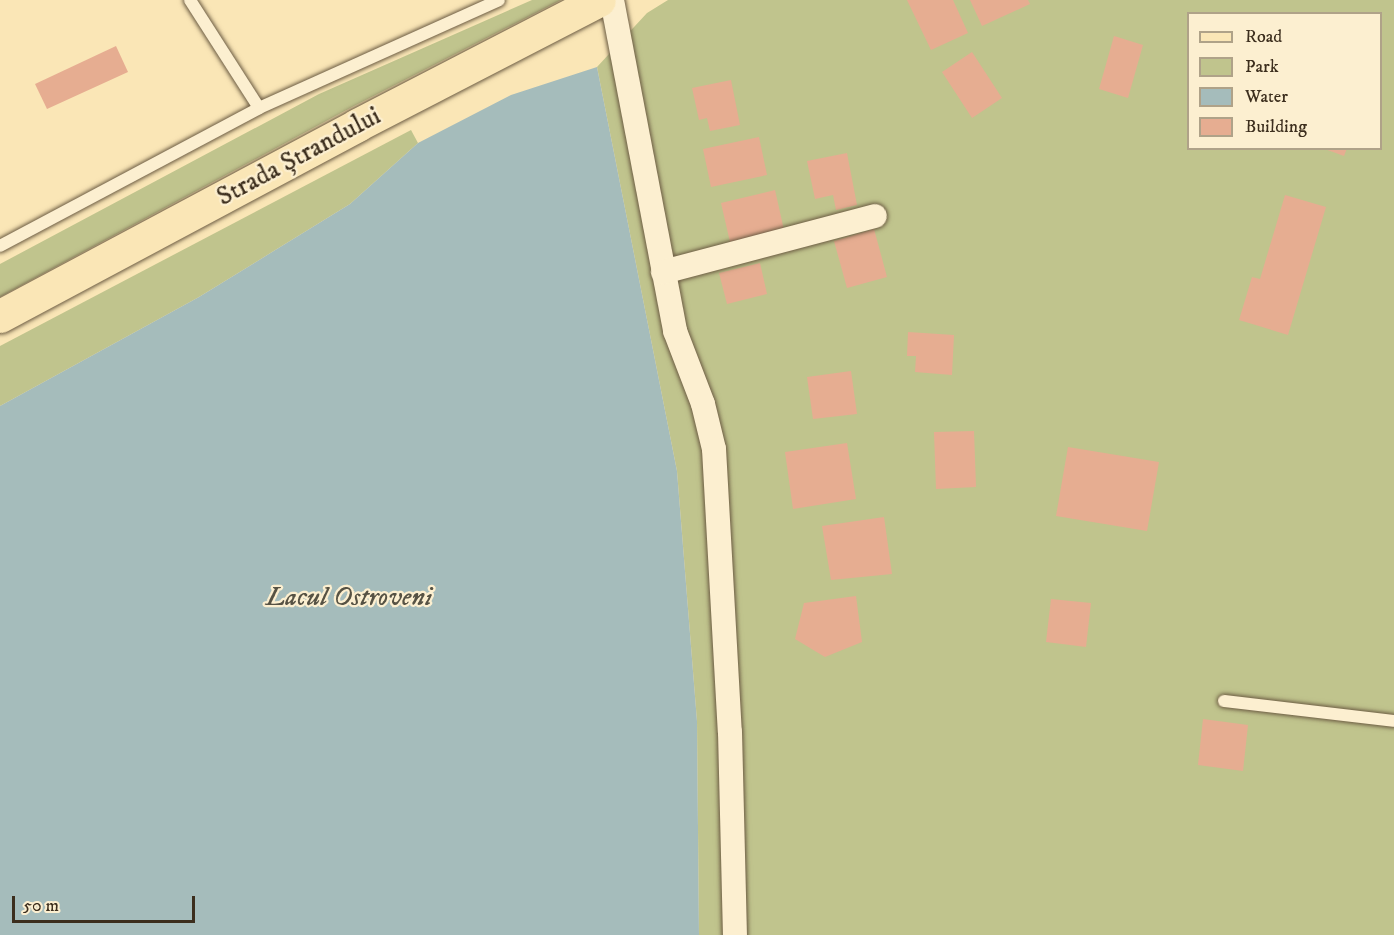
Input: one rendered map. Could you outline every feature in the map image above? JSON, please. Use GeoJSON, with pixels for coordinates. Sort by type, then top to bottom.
{"type":"FeatureCollection","features":[{"type":"Feature","properties":{"kind":"main road","name":"Strada Ștrandului"},"geometry":{"type":"LineString","coordinates":[[0,316],[357,125],[599,0]]}},
{"type":"Feature","properties":{"kind":"street"},"geometry":{"type":"LineString","coordinates":[[612,0],[675,331],[704,404],[714,449],[730,732],[735,935]]}},
{"type":"Feature","properties":{"kind":"street"},"geometry":{"type":"LineString","coordinates":[[663,272],[875,216]]}},
{"type":"Feature","properties":{"kind":"lane"},"geometry":{"type":"LineString","coordinates":[[190,0],[259,108]]}},
{"type":"Feature","properties":{"kind":"lane"},"geometry":{"type":"LineString","coordinates":[[0,246],[259,108],[499,0]]}},
{"type":"Feature","properties":{"kind":"lane"},"geometry":{"type":"LineString","coordinates":[[1224,701],[1394,721]]}},
{"type":"Feature","properties":{"kind":"green space"},"geometry":{"type":"Polygon","coordinates":[[[532,0],[561,0],[352,107],[0,297],[0,264],[319,94],[532,0]]]}},
{"type":"Feature","properties":{"kind":"green space"},"geometry":{"type":"Polygon","coordinates":[[[668,0],[1394,0],[1394,935],[699,935],[697,721],[677,471],[597,67],[647,13],[668,0]]]}},
{"type":"Feature","properties":{"kind":"green space"},"geometry":{"type":"Polygon","coordinates":[[[411,130],[418,143],[350,204],[199,297],[0,406],[0,346],[411,130]]]}},
{"type":"Feature","properties":{"kind":"water","name":"Lacul Ostroveni"},"geometry":{"type":"Polygon","coordinates":[[[597,67],[677,471],[697,721],[699,935],[0,935],[0,406],[199,297],[350,204],[418,143],[511,95],[597,67]]]}},
{"type":"Feature","properties":{"kind":"building"},"geometry":{"type":"Polygon","coordinates":[[[907,0],[953,0],[968,33],[931,50],[907,0]]]}},
{"type":"Feature","properties":{"kind":"building"},"geometry":{"type":"Polygon","coordinates":[[[970,0],[1028,0],[1030,4],[982,26],[970,0]]]}},
{"type":"Feature","properties":{"kind":"building"},"geometry":{"type":"Polygon","coordinates":[[[1114,36],[1143,45],[1128,98],[1099,89],[1114,36]]]}},
{"type":"Feature","properties":{"kind":"building"},"geometry":{"type":"Polygon","coordinates":[[[116,46],[128,72],[47,109],[35,84],[116,46]]]}},
{"type":"Feature","properties":{"kind":"building"},"geometry":{"type":"Polygon","coordinates":[[[972,52],[1002,98],[972,118],[942,72],[972,52]]]}},
{"type":"Feature","properties":{"kind":"building"},"geometry":{"type":"Polygon","coordinates":[[[731,80],[740,125],[710,131],[707,118],[699,120],[692,88],[731,80]]]}},
{"type":"Feature","properties":{"kind":"building"},"geometry":{"type":"Polygon","coordinates":[[[759,137],[767,175],[711,187],[703,149],[759,137]]]}},
{"type":"Feature","properties":{"kind":"building"},"geometry":{"type":"Polygon","coordinates":[[[1328,150],[1346,150],[1344,156],[1328,150]]]}},
{"type":"Feature","properties":{"kind":"building"},"geometry":{"type":"Polygon","coordinates":[[[847,153],[857,205],[836,210],[833,195],[815,199],[807,161],[847,153]]]}},
{"type":"Feature","properties":{"kind":"building"},"geometry":{"type":"Polygon","coordinates":[[[775,190],[784,230],[730,242],[721,203],[775,190]]]}},
{"type":"Feature","properties":{"kind":"building"},"geometry":{"type":"Polygon","coordinates":[[[1285,195],[1326,207],[1288,335],[1239,320],[1252,277],[1260,279],[1285,195]]]}},
{"type":"Feature","properties":{"kind":"building"},"geometry":{"type":"Polygon","coordinates":[[[874,229],[887,277],[847,288],[834,241],[874,229]]]}},
{"type":"Feature","properties":{"kind":"building"},"geometry":{"type":"Polygon","coordinates":[[[760,263],[767,294],[727,304],[719,273],[760,263]]]}},
{"type":"Feature","properties":{"kind":"building"},"geometry":{"type":"Polygon","coordinates":[[[908,332],[954,335],[952,375],[915,372],[916,356],[907,356],[908,332]]]}},
{"type":"Feature","properties":{"kind":"building"},"geometry":{"type":"Polygon","coordinates":[[[851,371],[857,414],[813,419],[807,377],[851,371]]]}},
{"type":"Feature","properties":{"kind":"building"},"geometry":{"type":"Polygon","coordinates":[[[974,431],[976,487],[936,489],[934,432],[974,431]]]}},
{"type":"Feature","properties":{"kind":"building"},"geometry":{"type":"Polygon","coordinates":[[[847,443],[856,499],[793,509],[785,452],[847,443]]]}},
{"type":"Feature","properties":{"kind":"building"},"geometry":{"type":"Polygon","coordinates":[[[1068,447],[1159,462],[1147,531],[1056,516],[1068,447]]]}},
{"type":"Feature","properties":{"kind":"building"},"geometry":{"type":"Polygon","coordinates":[[[884,517],[892,574],[831,580],[822,526],[884,517]]]}},
{"type":"Feature","properties":{"kind":"building"},"geometry":{"type":"Polygon","coordinates":[[[856,596],[862,642],[825,657],[795,639],[804,603],[856,596]]]}},
{"type":"Feature","properties":{"kind":"building"},"geometry":{"type":"Polygon","coordinates":[[[1051,599],[1091,603],[1086,647],[1046,642],[1051,599]]]}},
{"type":"Feature","properties":{"kind":"building"},"geometry":{"type":"Polygon","coordinates":[[[1203,719],[1248,725],[1243,771],[1198,765],[1203,719]]]}}]}
